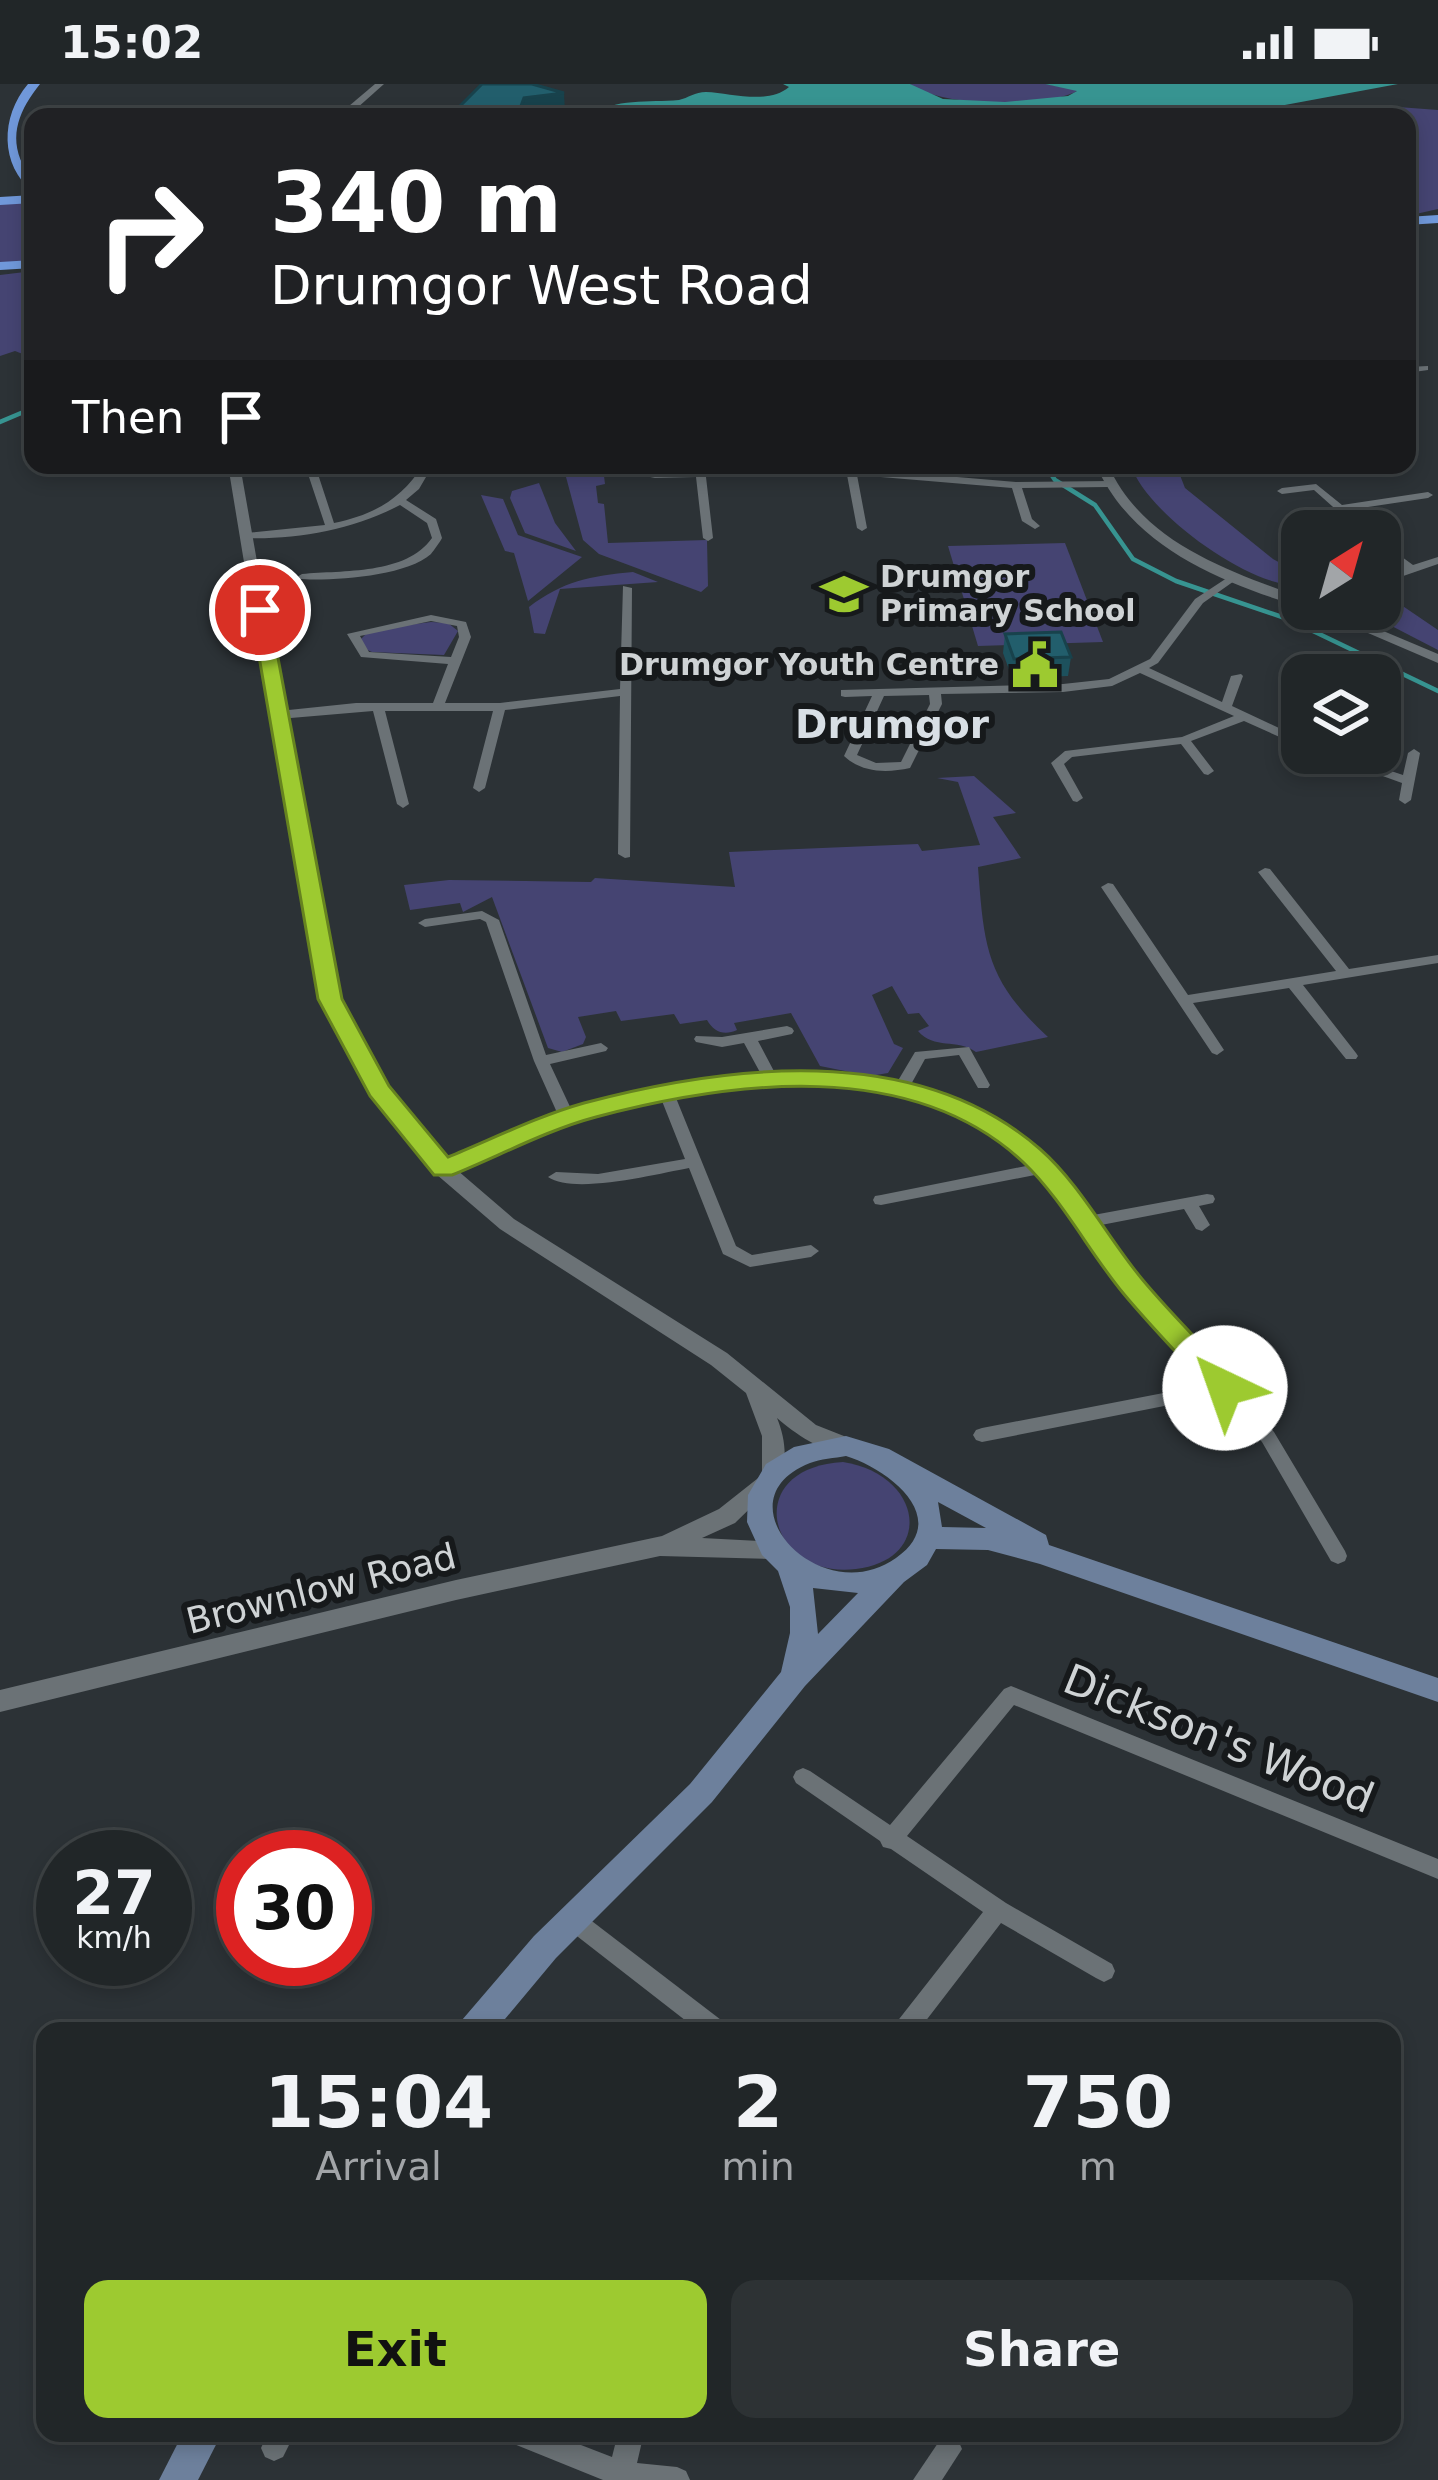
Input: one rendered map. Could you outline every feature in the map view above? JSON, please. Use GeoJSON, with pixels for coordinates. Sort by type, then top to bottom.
{"type":"FeatureCollection","features":[{"type":"Feature","properties":{"kind":"highway"},"geometry":{"type":"LineString","coordinates":[[24,173],[7,145],[12,113],[34,84]]}},
{"type":"Feature","properties":{"kind":"main road"},"geometry":{"type":"LineString","coordinates":[[794,1677],[803,1651],[803,1592],[758,1516],[769,1478],[805,1452],[846,1446],[872,1450],[1080,1567]]}},
{"type":"Feature","properties":{"kind":"main road"},"geometry":{"type":"LineString","coordinates":[[482,2022],[572,1919],[701,1792],[794,1677],[915,1557],[927,1538],[931,1517],[926,1496],[914,1477]]}},
{"type":"Feature","properties":{"kind":"main road"},"geometry":{"type":"LineString","coordinates":[[927,1538],[988,1540],[1080,1567],[1438,1690]]}},
{"type":"Feature","properties":{"kind":"main road"},"geometry":{"type":"LineString","coordinates":[[780,1558],[815,1579],[843,1584],[871,1582],[896,1572]]}},
{"type":"Feature","properties":{"kind":"main road"},"geometry":{"type":"LineString","coordinates":[[178,2480],[198,2442]]}},
{"type":"Feature","properties":{"kind":"street"},"geometry":{"type":"LineString","coordinates":[[352,108],[380,84]]}},
{"type":"Feature","properties":{"kind":"street"},"geometry":{"type":"LineString","coordinates":[[1416,369],[1425,368]]}},
{"type":"Feature","properties":{"kind":"street"},"geometry":{"type":"LineString","coordinates":[[236,474],[330,999],[378,1090],[443,1169],[548,1254],[719,1358],[808,1431],[846,1446]]}},
{"type":"Feature","properties":{"kind":"street"},"geometry":{"type":"LineString","coordinates":[[313,474],[330,525]]}},
{"type":"Feature","properties":{"kind":"street"},"geometry":{"type":"LineString","coordinates":[[247,536],[330,525],[400,501],[422,474]]}},
{"type":"Feature","properties":{"kind":"street"},"geometry":{"type":"LineString","coordinates":[[701,474],[708,538]]}},
{"type":"Feature","properties":{"kind":"street"},"geometry":{"type":"LineString","coordinates":[[852,474],[861,525],[875,521]]}},
{"type":"Feature","properties":{"kind":"street"},"geometry":{"type":"LineString","coordinates":[[963,474],[1016,485],[1109,484]]}},
{"type":"Feature","properties":{"kind":"street"},"geometry":{"type":"LineString","coordinates":[[1105,474],[1124,508],[1146,526],[1233,577],[1281,595]]}},
{"type":"Feature","properties":{"kind":"street"},"geometry":{"type":"LineString","coordinates":[[1016,485],[1027,521],[1035,526]]}},
{"type":"Feature","properties":{"kind":"street"},"geometry":{"type":"LineString","coordinates":[[1282,491],[1316,487],[1341,508],[1428,495]]}},
{"type":"Feature","properties":{"kind":"street"},"geometry":{"type":"LineString","coordinates":[[302,578],[401,565],[430,551],[437,538],[435,527],[424,513],[400,501]]}},
{"type":"Feature","properties":{"kind":"street"},"geometry":{"type":"LineString","coordinates":[[1401,571],[1438,560]]}},
{"type":"Feature","properties":{"kind":"street"},"geometry":{"type":"LineString","coordinates":[[1401,561],[1409,567]]}},
{"type":"Feature","properties":{"kind":"street"},"geometry":{"type":"LineString","coordinates":[[845,693],[1089,686],[1143,670],[1165,649],[1204,596],[1233,577]]}},
{"type":"Feature","properties":{"kind":"street"},"geometry":{"type":"LineString","coordinates":[[625,854],[627,588]]}},
{"type":"Feature","properties":{"kind":"street"},"geometry":{"type":"LineString","coordinates":[[438,705],[465,630],[452,620],[365,628],[353,634],[364,655],[453,661]]}},
{"type":"Feature","properties":{"kind":"street"},"geometry":{"type":"LineString","coordinates":[[1372,630],[1438,659]]}},
{"type":"Feature","properties":{"kind":"street"},"geometry":{"type":"LineString","coordinates":[[1143,670],[1281,733]]}},
{"type":"Feature","properties":{"kind":"street"},"geometry":{"type":"LineString","coordinates":[[1225,709],[1237,676]]}},
{"type":"Feature","properties":{"kind":"street"},"geometry":{"type":"LineString","coordinates":[[278,715],[378,706],[500,707],[624,692]]}},
{"type":"Feature","properties":{"kind":"street"},"geometry":{"type":"LineString","coordinates":[[879,693],[850,756],[856,762],[893,768],[906,765],[936,704],[935,692]]}},
{"type":"Feature","properties":{"kind":"street"},"geometry":{"type":"LineString","coordinates":[[378,706],[404,804]]}},
{"type":"Feature","properties":{"kind":"street"},"geometry":{"type":"LineString","coordinates":[[479,788],[500,707]]}},
{"type":"Feature","properties":{"kind":"street"},"geometry":{"type":"LineString","coordinates":[[1077,798],[1057,764],[1069,754],[1184,740],[1244,717]]}},
{"type":"Feature","properties":{"kind":"street"},"geometry":{"type":"LineString","coordinates":[[1184,740],[1208,771]]}},
{"type":"Feature","properties":{"kind":"street"},"geometry":{"type":"LineString","coordinates":[[1405,800],[1414,753]]}},
{"type":"Feature","properties":{"kind":"street"},"geometry":{"type":"LineString","coordinates":[[1390,774],[1408,781]]}},
{"type":"Feature","properties":{"kind":"street"},"geometry":{"type":"LineString","coordinates":[[1265,872],[1346,975]]}},
{"type":"Feature","properties":{"kind":"street"},"geometry":{"type":"LineString","coordinates":[[1108,887],[1217,1050]]}},
{"type":"Feature","properties":{"kind":"street"},"geometry":{"type":"LineString","coordinates":[[425,923],[475,916],[492,920],[541,1061],[567,1118]]}},
{"type":"Feature","properties":{"kind":"street"},"geometry":{"type":"LineString","coordinates":[[1186,1000],[1438,959]]}},
{"type":"Feature","properties":{"kind":"street"},"geometry":{"type":"LineString","coordinates":[[1294,985],[1351,1056]]}},
{"type":"Feature","properties":{"kind":"street"},"geometry":{"type":"LineString","coordinates":[[701,1039],[722,1042],[787,1031]]}},
{"type":"Feature","properties":{"kind":"street"},"geometry":{"type":"LineString","coordinates":[[749,1038],[770,1078]]}},
{"type":"Feature","properties":{"kind":"street"},"geometry":{"type":"LineString","coordinates":[[541,1061],[601,1048]]}},
{"type":"Feature","properties":{"kind":"street"},"geometry":{"type":"LineString","coordinates":[[900,1090],[920,1055],[964,1050],[983,1085]]}},
{"type":"Feature","properties":{"kind":"street"},"geometry":{"type":"LineString","coordinates":[[443,1169],[567,1118],[625,1102],[770,1078],[826,1077],[900,1090],[990,1124],[1044,1168],[1133,1287],[1268,1437],[1338,1556]]}},
{"type":"Feature","properties":{"kind":"street"},"geometry":{"type":"LineString","coordinates":[[668,1096],[728,1250],[750,1261],[811,1251]]}},
{"type":"Feature","properties":{"kind":"street"},"geometry":{"type":"LineString","coordinates":[[556,1177],[598,1178],[695,1162]]}},
{"type":"Feature","properties":{"kind":"street"},"geometry":{"type":"LineString","coordinates":[[881,1200],[1044,1168]]}},
{"type":"Feature","properties":{"kind":"street"},"geometry":{"type":"LineString","coordinates":[[1086,1222],[1198,1201],[1202,1225]]}},
{"type":"Feature","properties":{"kind":"street"},"geometry":{"type":"LineString","coordinates":[[743,1378],[762,1401],[773,1436],[769,1478]]}},
{"type":"Feature","properties":{"kind":"street"},"geometry":{"type":"LineString","coordinates":[[982,1435],[1225,1388]]}},
{"type":"Feature","properties":{"kind":"street","name":"Brownlow Road"},"geometry":{"type":"LineString","coordinates":[[0,1702],[456,1590],[660,1546],[727,1516],[769,1478]]}},
{"type":"Feature","properties":{"kind":"street","name":"Brownlow Road"},"geometry":{"type":"LineString","coordinates":[[660,1546],[780,1558]]}},
{"type":"Feature","properties":{"kind":"street","name":"Dickson's Wood"},"geometry":{"type":"LineString","coordinates":[[890,1840],[1011,1695],[1438,1869]]}},
{"type":"Feature","properties":{"kind":"street"},"geometry":{"type":"LineString","coordinates":[[802,1777],[998,1910],[1104,1971]]}},
{"type":"Feature","properties":{"kind":"street"},"geometry":{"type":"LineString","coordinates":[[911,2022],[998,1910]]}},
{"type":"Feature","properties":{"kind":"street"},"geometry":{"type":"LineString","coordinates":[[572,1919],[705,2022]]}},
{"type":"Feature","properties":{"kind":"street"},"geometry":{"type":"LineString","coordinates":[[541,2442],[621,2474],[677,2480]]}},
{"type":"Feature","properties":{"kind":"street"},"geometry":{"type":"LineString","coordinates":[[621,2474],[630,2442]]}},
{"type":"Feature","properties":{"kind":"street"},"geometry":{"type":"LineString","coordinates":[[926,2480],[949,2450]]}},
{"type":"Feature","properties":{"kind":"shaded area"},"geometry":{"type":"Polygon","coordinates":[[[910,84],[1045,84],[1079,90],[1043,100],[993,103],[944,97],[910,84]]]}},
{"type":"Feature","properties":{"kind":"shaded area"},"geometry":{"type":"Polygon","coordinates":[[[1416,108],[1438,110],[1438,209],[1416,214],[1416,108]]]}},
{"type":"Feature","properties":{"kind":"shaded area"},"geometry":{"type":"Polygon","coordinates":[[[24,202],[24,262],[0,263],[0,204],[24,202]]]}},
{"type":"Feature","properties":{"kind":"shaded area"},"geometry":{"type":"Polygon","coordinates":[[[24,272],[24,354],[15,351],[0,356],[0,275],[24,272]]]}},
{"type":"Feature","properties":{"kind":"shaded area"},"geometry":{"type":"Polygon","coordinates":[[[1135,474],[1180,474],[1185,488],[1281,563],[1281,583],[1230,562],[1156,504],[1135,474]]]}},
{"type":"Feature","properties":{"kind":"shaded area"},"geometry":{"type":"Polygon","coordinates":[[[604,476],[605,484],[596,486],[598,503],[604,504],[608,543],[707,540],[708,586],[701,592],[599,554],[583,540],[566,477],[604,476]]]}},
{"type":"Feature","properties":{"kind":"shaded area"},"geometry":{"type":"Polygon","coordinates":[[[539,483],[555,523],[576,551],[525,533],[510,498],[512,491],[539,483]]]}},
{"type":"Feature","properties":{"kind":"shaded area"},"geometry":{"type":"Polygon","coordinates":[[[481,495],[503,499],[518,535],[582,557],[528,601],[514,553],[505,551],[481,495]]]}},
{"type":"Feature","properties":{"kind":"shaded area"},"geometry":{"type":"Polygon","coordinates":[[[1065,543],[1103,642],[978,646],[948,546],[1065,543]]]}},
{"type":"Feature","properties":{"kind":"shaded area"},"geometry":{"type":"Polygon","coordinates":[[[633,572],[658,582],[560,589],[545,634],[534,633],[529,607],[541,598],[554,591],[578,581],[633,572]]]}},
{"type":"Feature","properties":{"kind":"shaded area"},"geometry":{"type":"Polygon","coordinates":[[[1401,605],[1438,630],[1438,650],[1399,630],[1401,605]]]}},
{"type":"Feature","properties":{"kind":"shaded area"},"geometry":{"type":"Polygon","coordinates":[[[448,623],[458,631],[444,655],[363,648],[361,639],[370,630],[448,623]]]}},
{"type":"Feature","properties":{"kind":"shaded area"},"geometry":{"type":"Polygon","coordinates":[[[974,776],[1016,813],[993,817],[1021,858],[978,867],[986,941],[1012,998],[1048,1037],[976,1052],[931,1040],[918,1031],[929,1026],[919,1013],[908,1014],[892,986],[872,995],[894,1044],[903,1048],[888,1073],[870,1076],[820,1066],[791,1013],[734,1023],[737,1030],[724,1033],[707,1020],[680,1024],[674,1014],[621,1021],[616,1011],[578,1017],[586,1037],[583,1044],[562,1052],[548,1048],[492,897],[463,912],[460,903],[410,910],[404,885],[449,880],[591,882],[595,878],[735,887],[729,852],[918,844],[922,851],[980,845],[958,782],[937,778],[974,776]]]}},
{"type":"Feature","properties":{"kind":"shaded area"},"geometry":{"type":"Polygon","coordinates":[[[843,1462],[890,1482],[909,1516],[908,1534],[899,1550],[882,1562],[856,1569],[826,1568],[802,1558],[786,1542],[777,1522],[778,1501],[789,1483],[810,1469],[843,1462]]]}},
{"type":"Feature","properties":{"kind":"water"},"geometry":{"type":"Polygon","coordinates":[[[783,84],[910,84],[943,99],[1005,102],[1077,91],[1045,84],[1398,84],[1269,108],[608,108],[679,100],[702,92],[771,96],[789,87],[783,84]]]}},
{"type":"Feature","properties":{"kind":"building"},"geometry":{"type":"Polygon","coordinates":[[[482,84],[532,84],[564,93],[524,98],[520,108],[449,108],[459,107],[482,84]]]}},
{"type":"Feature","properties":{"kind":"building"},"geometry":{"type":"Polygon","coordinates":[[[1061,632],[1071,657],[1014,659],[1005,634],[1061,632]]]}},
{"type":"Feature","properties":{"kind":"waterway"},"geometry":{"type":"LineString","coordinates":[[0,422],[24,412]]}},
{"type":"Feature","properties":{"kind":"waterway"},"geometry":{"type":"LineString","coordinates":[[1051,474],[1095,505],[1133,559],[1176,581],[1288,619],[1438,691]]}},
{"type":"Feature","properties":{"kind":"place","name":"Drumgor Primary School"},"geometry":{"type":"Point","coordinates":[844,594]}},
{"type":"Feature","properties":{"kind":"place","name":"Drumgor Youth Centre"},"geometry":{"type":"Point","coordinates":[1035,665]}},
{"type":"Feature","properties":{"kind":"district","name":"Drumgor"},"geometry":{"type":"Point","coordinates":[892,724]}},
{"type":"Feature","properties":{"kind":"route"},"geometry":{"type":"LineString","coordinates":[[260,610],[292,811],[330,999],[378,1090],[443,1169],[587,1111],[720,1084],[826,1077],[900,1090],[946,1103],[990,1124],[1035,1158],[1133,1287],[1225,1388]]}}]}
